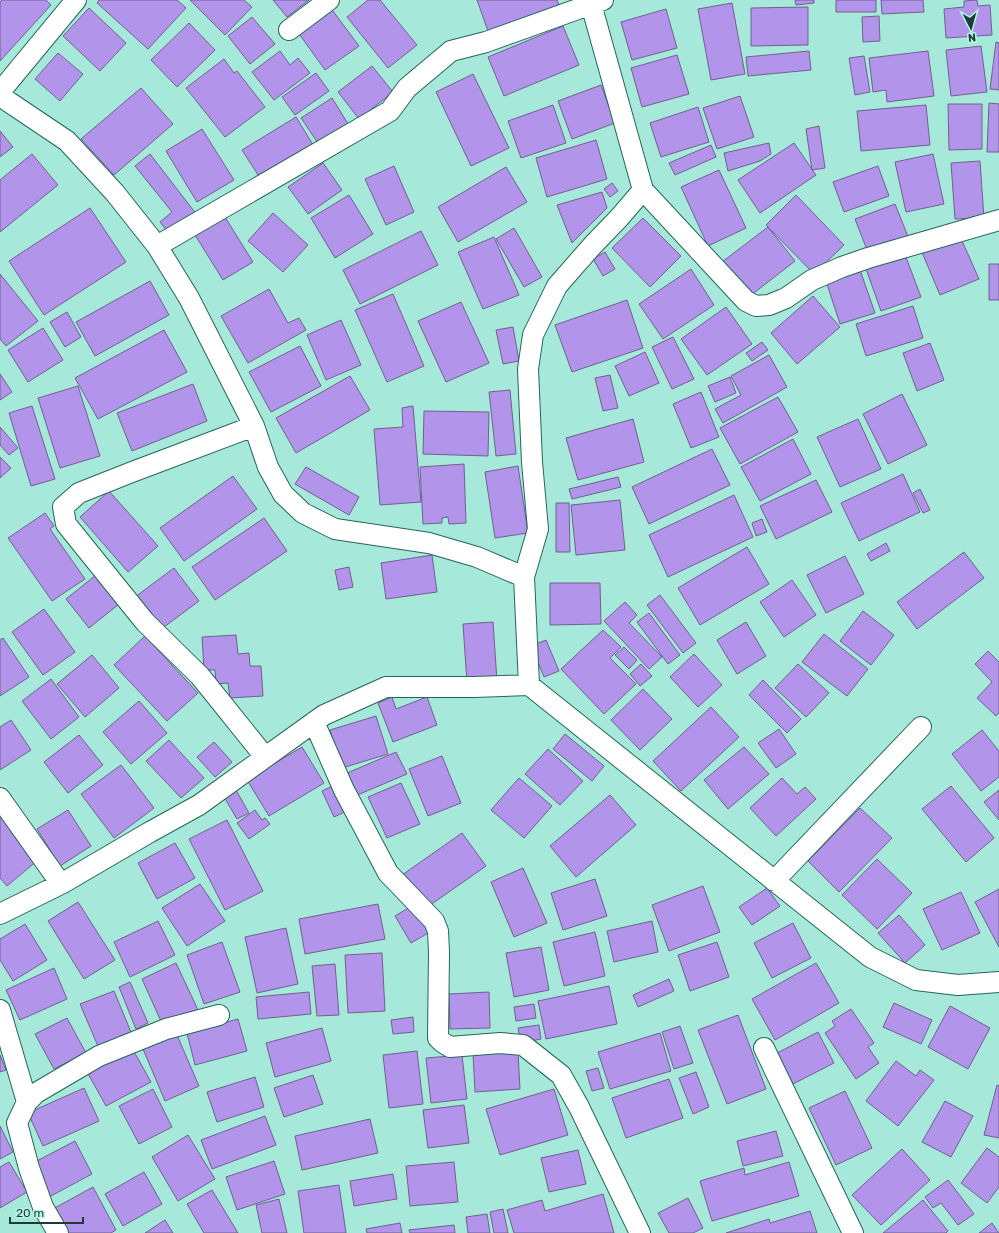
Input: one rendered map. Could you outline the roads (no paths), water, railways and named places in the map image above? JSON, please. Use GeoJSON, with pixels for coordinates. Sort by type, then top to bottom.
{"type":"FeatureCollection","features":[{"type":"Feature","properties":{"kind":"street"},"geometry":{"type":"LineString","coordinates":[[0,92],[76,0]]}},
{"type":"Feature","properties":{"kind":"street"},"geometry":{"type":"LineString","coordinates":[[289,30],[329,0]]}},
{"type":"Feature","properties":{"kind":"street"},"geometry":{"type":"LineString","coordinates":[[157,246],[390,111],[407,88],[452,51],[486,42],[594,1],[643,190],[746,300],[756,306],[769,305],[786,298],[812,280],[842,267],[999,220]]}},
{"type":"Feature","properties":{"kind":"street"},"geometry":{"type":"LineString","coordinates":[[0,96],[67,142],[115,193],[157,246],[189,298],[254,426],[268,467],[279,488],[283,494],[303,513],[335,529],[429,543],[477,557],[524,577]]}},
{"type":"Feature","properties":{"kind":"street"},"geometry":{"type":"LineString","coordinates":[[529,685],[524,577],[538,529],[532,462],[528,369],[534,336],[557,286],[643,190]]}},
{"type":"Feature","properties":{"kind":"street"},"geometry":{"type":"LineString","coordinates":[[254,426],[79,493],[63,507],[66,524],[145,622],[200,676],[265,757]]}},
{"type":"Feature","properties":{"kind":"street"},"geometry":{"type":"LineString","coordinates":[[0,914],[61,884],[199,805],[324,715],[386,687],[474,687],[529,685],[870,957],[916,980],[958,985],[999,982]]}},
{"type":"Feature","properties":{"kind":"street"},"geometry":{"type":"LineString","coordinates":[[314,722],[344,790],[388,873],[434,921],[438,931],[440,952],[438,1038],[450,1047],[500,1043],[523,1045],[561,1075],[579,1107],[640,1233]]}},
{"type":"Feature","properties":{"kind":"street"},"geometry":{"type":"LineString","coordinates":[[774,881],[921,727]]}},
{"type":"Feature","properties":{"kind":"street"},"geometry":{"type":"LineString","coordinates":[[0,798],[61,884]]}},
{"type":"Feature","properties":{"kind":"street"},"geometry":{"type":"LineString","coordinates":[[0,1010],[27,1102]]}},
{"type":"Feature","properties":{"kind":"street"},"geometry":{"type":"LineString","coordinates":[[58,1233],[43,1207],[28,1168],[17,1123],[27,1102],[36,1093],[99,1056],[166,1029],[219,1015]]}},
{"type":"Feature","properties":{"kind":"street"},"geometry":{"type":"LineString","coordinates":[[764,1048],[853,1233]]}}]}
